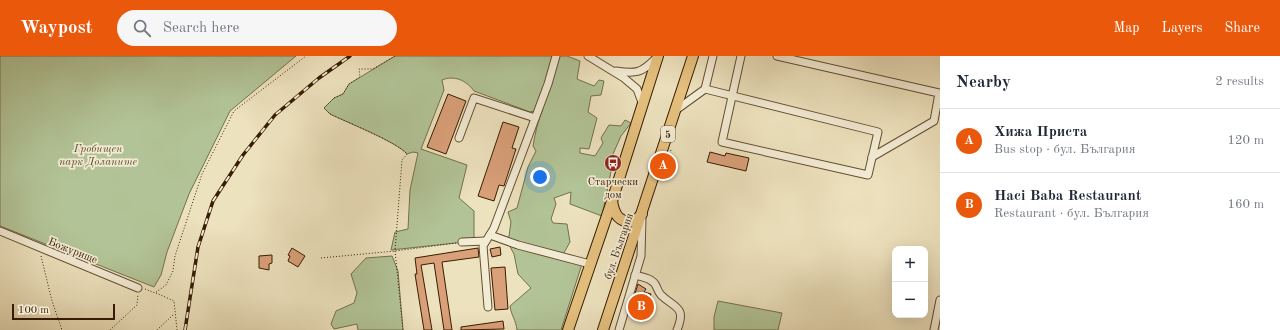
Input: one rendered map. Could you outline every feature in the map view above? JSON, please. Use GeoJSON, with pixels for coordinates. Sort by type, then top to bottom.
{"type":"FeatureCollection","features":[{"type":"Feature","properties":{"kind":"highway","name":"бул. България"},"geometry":{"type":"LineString","coordinates":[[568,330],[612,201],[658,56]]}},
{"type":"Feature","properties":{"kind":"highway","name":"бул. България"},"geometry":{"type":"LineString","coordinates":[[603,330],[693,56]]}},
{"type":"Feature","properties":{"kind":"highway"},"geometry":{"type":"LineString","coordinates":[[612,201],[616,216],[625,221],[635,221],[643,212]]}},
{"type":"Feature","properties":{"kind":"street"},"geometry":{"type":"LineString","coordinates":[[488,307],[483,246],[490,235],[535,118],[556,56]]}},
{"type":"Feature","properties":{"kind":"street"},"geometry":{"type":"LineString","coordinates":[[588,56],[614,70],[637,89],[643,105]]}},
{"type":"Feature","properties":{"kind":"street"},"geometry":{"type":"LineString","coordinates":[[614,70],[631,73],[639,72],[646,69],[658,56]]}},
{"type":"Feature","properties":{"kind":"street"},"geometry":{"type":"LineString","coordinates":[[676,110],[705,89],[713,56]]}},
{"type":"Feature","properties":{"kind":"street"},"geometry":{"type":"LineString","coordinates":[[705,89],[732,96],[878,132],[868,175],[722,142],[732,96],[741,56]]}},
{"type":"Feature","properties":{"kind":"street"},"geometry":{"type":"LineString","coordinates":[[777,56],[939,93],[934,121],[872,156]]}},
{"type":"Feature","properties":{"kind":"street"},"geometry":{"type":"LineString","coordinates":[[459,138],[474,98],[535,118]]}},
{"type":"Feature","properties":{"kind":"street"},"geometry":{"type":"LineString","coordinates":[[618,330],[641,256],[643,212]]}},
{"type":"Feature","properties":{"kind":"street","name":"Божурище"},"geometry":{"type":"LineString","coordinates":[[0,231],[138,288]]}},
{"type":"Feature","properties":{"kind":"street"},"geometry":{"type":"LineString","coordinates":[[490,235],[590,264]]}},
{"type":"Feature","properties":{"kind":"street"},"geometry":{"type":"LineString","coordinates":[[462,242],[485,241]]}},
{"type":"Feature","properties":{"kind":"street"},"geometry":{"type":"LineString","coordinates":[[635,274],[654,283],[662,295],[676,306],[680,315],[677,330]]}},
{"type":"Feature","properties":{"kind":"street"},"geometry":{"type":"LineString","coordinates":[[934,330],[940,300]]}},
{"type":"Feature","properties":{"kind":"path"},"geometry":{"type":"LineString","coordinates":[[156,292],[166,285],[173,271],[175,256],[202,174],[234,111],[306,56]]}},
{"type":"Feature","properties":{"kind":"path"},"geometry":{"type":"LineString","coordinates":[[395,56],[373,69],[359,69],[360,77],[349,84],[343,94],[334,98],[324,108],[330,114],[403,149],[407,154],[402,160],[401,168],[396,251],[403,330]]}},
{"type":"Feature","properties":{"kind":"path"},"geometry":{"type":"LineString","coordinates":[[667,169],[672,149]]}},
{"type":"Feature","properties":{"kind":"path"},"geometry":{"type":"LineString","coordinates":[[321,258],[396,251],[462,242]]}},
{"type":"Feature","properties":{"kind":"path"},"geometry":{"type":"LineString","coordinates":[[39,248],[52,301],[62,330]]}},
{"type":"Feature","properties":{"kind":"path"},"geometry":{"type":"LineString","coordinates":[[110,330],[137,305],[138,288],[156,292],[174,301],[177,330]]}},
{"type":"Feature","properties":{"kind":"path"},"geometry":{"type":"LineString","coordinates":[[157,330],[175,314]]}},
{"type":"Feature","properties":{"kind":"green space","name":"Гробищен парк Долапите"},"geometry":{"type":"Polygon","coordinates":[[[0,56],[296,56],[230,111],[189,194],[167,252],[161,275],[154,287],[0,226],[0,56]]]}},
{"type":"Feature","properties":{"kind":"green space"},"geometry":{"type":"Polygon","coordinates":[[[395,56],[567,56],[580,61],[577,79],[594,86],[599,80],[604,81],[601,95],[591,96],[588,112],[597,118],[589,149],[580,148],[580,153],[595,156],[603,143],[601,138],[609,125],[621,126],[625,120],[631,123],[621,136],[613,154],[608,158],[613,162],[602,216],[570,204],[571,192],[554,198],[556,204],[551,219],[553,223],[567,224],[570,242],[561,258],[582,264],[561,330],[517,330],[510,306],[531,288],[518,274],[514,254],[508,243],[511,222],[508,212],[517,208],[528,167],[536,151],[533,146],[543,109],[530,112],[474,91],[464,81],[455,78],[442,80],[444,90],[421,149],[467,165],[459,198],[474,211],[474,241],[391,250],[395,232],[408,229],[410,190],[418,153],[413,152],[407,154],[382,138],[330,114],[324,108],[334,98],[343,94],[349,84],[395,56]]]}},
{"type":"Feature","properties":{"kind":"green space"},"geometry":{"type":"Polygon","coordinates":[[[392,256],[398,271],[403,330],[358,330],[357,324],[334,329],[331,324],[336,311],[354,303],[357,293],[351,274],[366,258],[392,256]]]}},
{"type":"Feature","properties":{"kind":"green space"},"geometry":{"type":"Polygon","coordinates":[[[718,301],[782,313],[778,330],[714,330],[714,317],[718,301]]]}},
{"type":"Feature","properties":{"kind":"building"},"geometry":{"type":"Polygon","coordinates":[[[448,94],[466,101],[446,154],[427,147],[448,94]]]}},
{"type":"Feature","properties":{"kind":"building"},"geometry":{"type":"Polygon","coordinates":[[[503,122],[519,127],[512,148],[516,149],[504,186],[499,185],[494,201],[478,196],[503,122]]]}},
{"type":"Feature","properties":{"kind":"building"},"geometry":{"type":"Polygon","coordinates":[[[710,152],[725,156],[726,153],[749,158],[746,171],[707,162],[710,152]]]}},
{"type":"Feature","properties":{"kind":"building"},"geometry":{"type":"Polygon","coordinates":[[[500,247],[501,255],[492,257],[490,249],[500,247]]]}},
{"type":"Feature","properties":{"kind":"building"},"geometry":{"type":"Polygon","coordinates":[[[292,248],[305,256],[298,267],[288,261],[290,256],[288,255],[292,248]]]}},
{"type":"Feature","properties":{"kind":"building"},"geometry":{"type":"Polygon","coordinates":[[[478,248],[479,257],[442,262],[452,330],[444,330],[434,263],[421,265],[432,330],[424,330],[415,274],[417,274],[415,258],[478,248]]]}},
{"type":"Feature","properties":{"kind":"building"},"geometry":{"type":"Polygon","coordinates":[[[272,255],[272,263],[269,264],[269,270],[259,268],[259,256],[272,255]]]}},
{"type":"Feature","properties":{"kind":"building"},"geometry":{"type":"Polygon","coordinates":[[[505,267],[508,309],[495,310],[491,268],[505,267]]]}},
{"type":"Feature","properties":{"kind":"building"},"geometry":{"type":"Polygon","coordinates":[[[638,284],[646,289],[644,292],[651,294],[645,308],[639,308],[637,305],[632,303],[638,284]]]}},
{"type":"Feature","properties":{"kind":"building"},"geometry":{"type":"Polygon","coordinates":[[[503,321],[504,329],[461,330],[461,327],[503,321]]]}},
{"type":"Feature","properties":{"kind":"railway"},"geometry":{"type":"LineString","coordinates":[[185,330],[198,247],[213,201],[243,155],[275,115],[319,78],[350,56]]}},
{"type":"Feature","properties":{"kind":"place","name":"Старчески дом"},"geometry":{"type":"Point","coordinates":[613,163]}},
{"type":"Feature","properties":{"kind":"place","name":"Хижа Приста"},"geometry":{"type":"Point","coordinates":[663,166]}},
{"type":"Feature","properties":{"kind":"place","name":"Haci Baba Restaurant"},"geometry":{"type":"Point","coordinates":[641,307]}}]}
